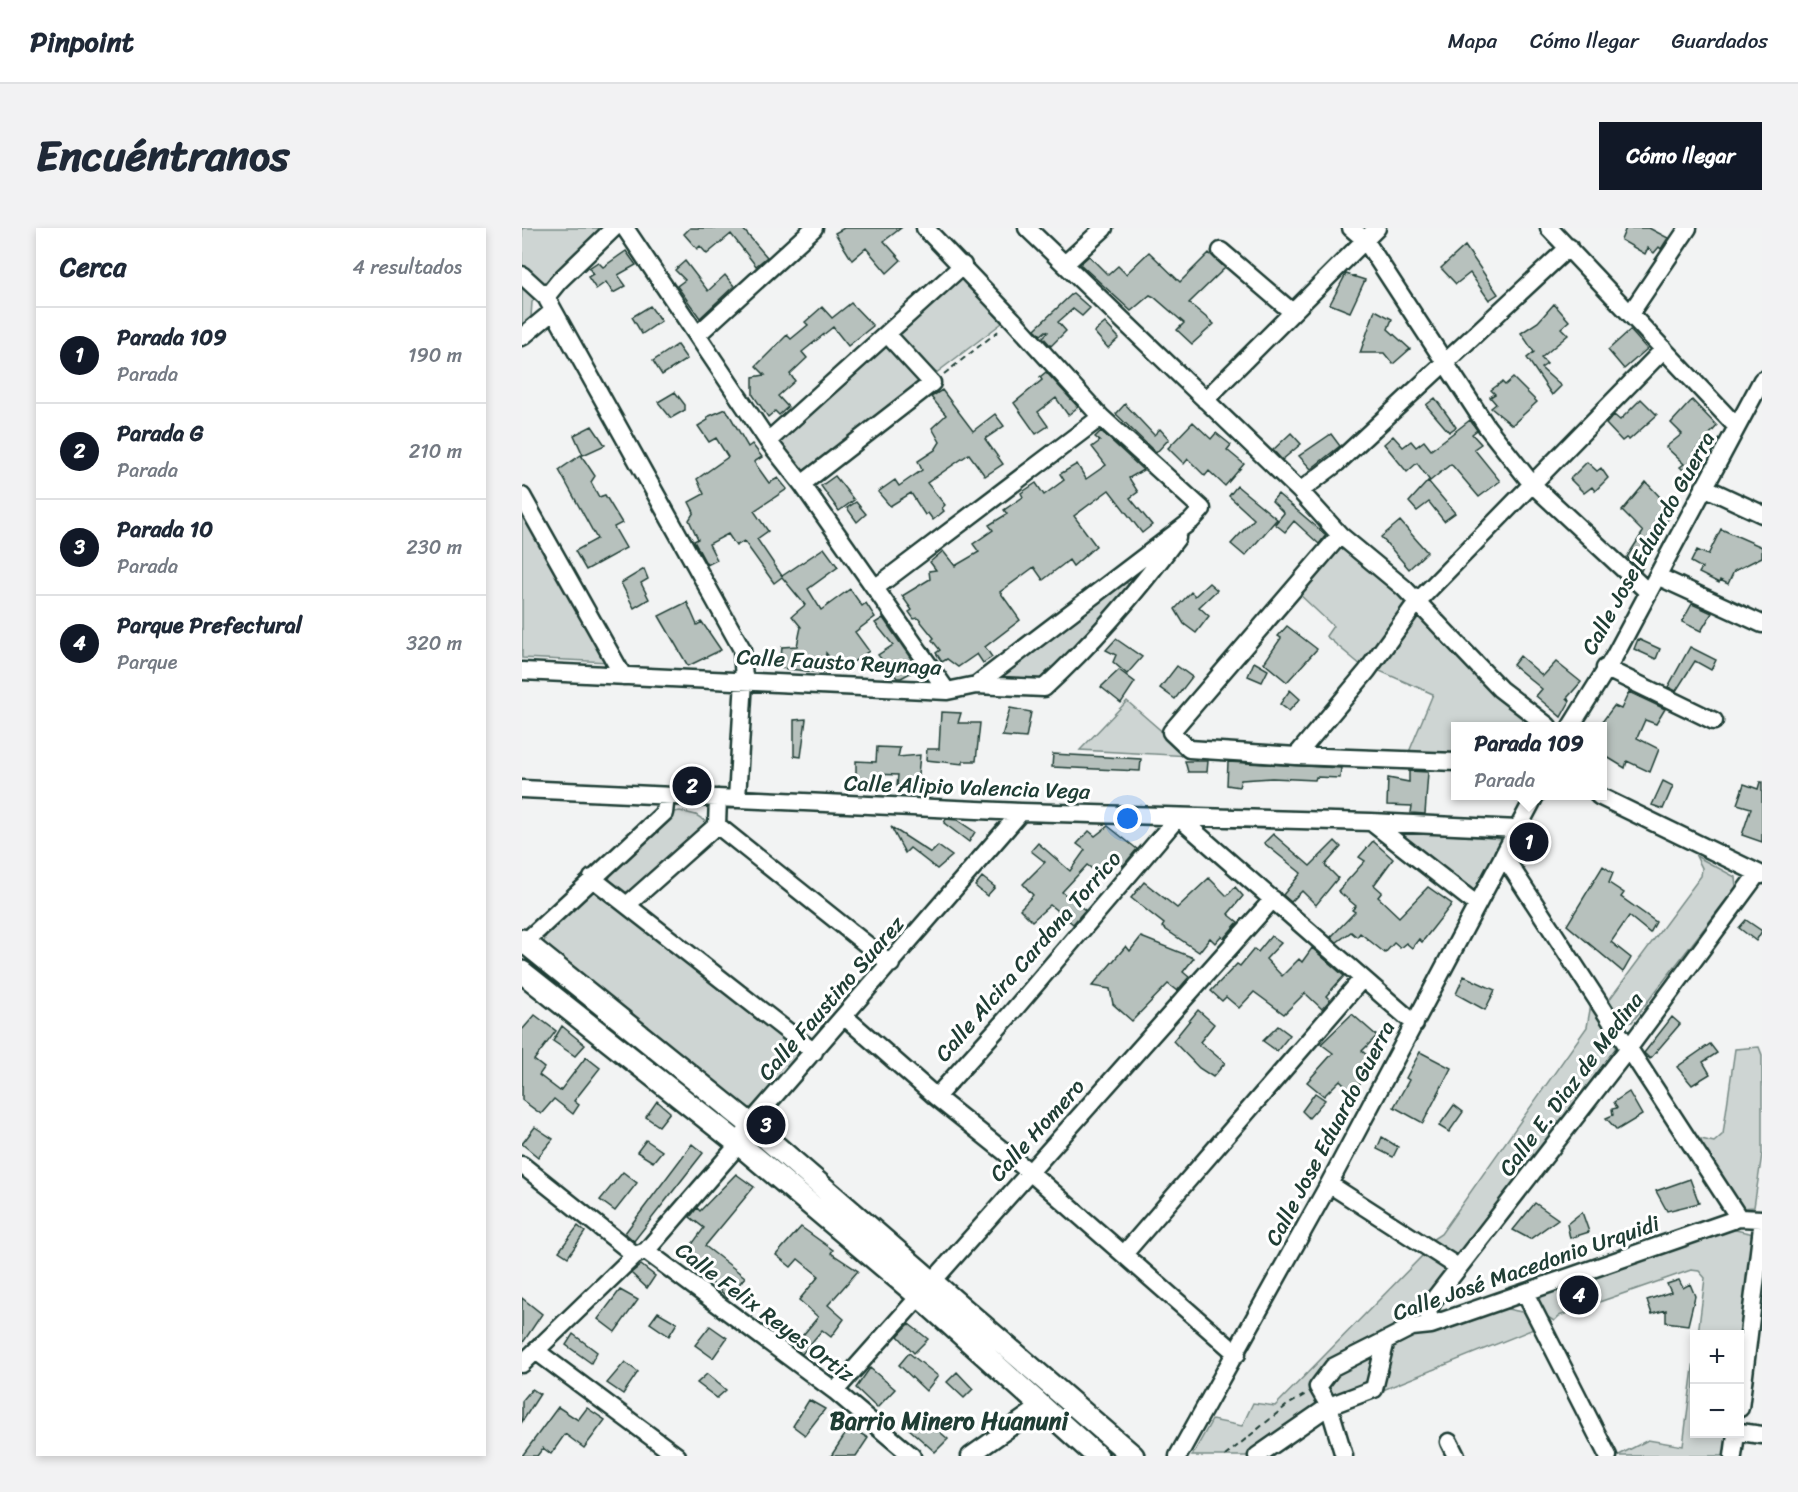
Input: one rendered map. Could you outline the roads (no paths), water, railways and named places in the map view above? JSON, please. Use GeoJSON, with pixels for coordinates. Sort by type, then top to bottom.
{"type":"FeatureCollection","features":[{"type":"Feature","properties":{"kind":"main road"},"geometry":{"type":"LineString","coordinates":[[523,941],[750,1124],[925,1288],[1041,1406],[1097,1456]]}},
{"type":"Feature","properties":{"kind":"main road"},"geometry":{"type":"LineString","coordinates":[[522,972],[925,1288],[1133,1456]]}},
{"type":"Feature","properties":{"kind":"street"},"geometry":{"type":"LineString","coordinates":[[522,337],[549,305],[559,281],[615,228]]}},
{"type":"Feature","properties":{"kind":"street"},"geometry":{"type":"LineString","coordinates":[[625,228],[768,441],[802,484],[947,691]]}},
{"type":"Feature","properties":{"kind":"street"},"geometry":{"type":"LineString","coordinates":[[697,335],[814,228]]}},
{"type":"Feature","properties":{"kind":"street"},"geometry":{"type":"LineString","coordinates":[[925,228],[963,265],[1101,417],[1196,515],[1142,585],[1077,657],[1044,688],[976,685]]}},
{"type":"Feature","properties":{"kind":"street"},"geometry":{"type":"LineString","coordinates":[[1027,228],[1300,491],[1340,535],[1417,602],[1500,689],[1543,722]]}},
{"type":"Feature","properties":{"kind":"street"},"geometry":{"type":"LineString","coordinates":[[1065,264],[1104,228]]}},
{"type":"Feature","properties":{"kind":"street"},"geometry":{"type":"LineString","coordinates":[[1351,228],[1371,234],[1445,362],[1487,427],[1532,484],[1648,592]]}},
{"type":"Feature","properties":{"kind":"street"},"geometry":{"type":"LineString","coordinates":[[1549,228],[1736,426]]}},
{"type":"Feature","properties":{"kind":"street"},"geometry":{"type":"LineString","coordinates":[[1630,314],[1688,228]]}},
{"type":"Feature","properties":{"kind":"street"},"geometry":{"type":"LineString","coordinates":[[1204,400],[1371,234]]}},
{"type":"Feature","properties":{"kind":"street"},"geometry":{"type":"LineString","coordinates":[[1300,491],[1337,463],[1569,247]]}},
{"type":"Feature","properties":{"kind":"street"},"geometry":{"type":"LineString","coordinates":[[1221,251],[1292,311]]}},
{"type":"Feature","properties":{"kind":"street"},"geometry":{"type":"LineString","coordinates":[[768,441],[963,265]]}},
{"type":"Feature","properties":{"kind":"street"},"geometry":{"type":"LineString","coordinates":[[522,275],[549,305],[742,649],[744,680],[737,799]]}},
{"type":"Feature","properties":{"kind":"street"},"geometry":{"type":"LineString","coordinates":[[802,484],[932,383],[887,334]]}},
{"type":"Feature","properties":{"kind":"street"},"geometry":{"type":"LineString","coordinates":[[1296,756],[1367,671],[1417,602],[1664,349]]}},
{"type":"Feature","properties":{"kind":"street","name":"Calle Jose Eduardo Guerra"},"geometry":{"type":"LineString","coordinates":[[1573,722],[1614,657],[1736,426],[1757,401],[1762,380]]}},
{"type":"Feature","properties":{"kind":"street"},"geometry":{"type":"LineString","coordinates":[[875,588],[1101,417]]}},
{"type":"Feature","properties":{"kind":"street"},"geometry":{"type":"LineString","coordinates":[[1704,487],[1762,514]]}},
{"type":"Feature","properties":{"kind":"street"},"geometry":{"type":"LineString","coordinates":[[522,497],[623,676]]}},
{"type":"Feature","properties":{"kind":"street","name":"Calle Fausto Reynaga"},"geometry":{"type":"LineString","coordinates":[[522,672],[744,680],[947,691],[976,685],[1196,515]]}},
{"type":"Feature","properties":{"kind":"street"},"geometry":{"type":"LineString","coordinates":[[1340,535],[1171,732],[1189,748],[1296,756],[1451,762]]}},
{"type":"Feature","properties":{"kind":"street"},"geometry":{"type":"LineString","coordinates":[[1657,576],[1762,624]]}},
{"type":"Feature","properties":{"kind":"street"},"geometry":{"type":"LineString","coordinates":[[1605,668],[1714,721]]}},
{"type":"Feature","properties":{"kind":"street","name":"Calle Alipio Valencia Vega"},"geometry":{"type":"LineString","coordinates":[[522,789],[1021,812],[1371,822],[1518,829]]}},
{"type":"Feature","properties":{"kind":"street"},"geometry":{"type":"LineString","coordinates":[[523,941],[664,813],[666,796]]}},
{"type":"Feature","properties":{"kind":"street"},"geometry":{"type":"LineString","coordinates":[[627,905],[717,825],[718,798]]}},
{"type":"Feature","properties":{"kind":"street"},"geometry":{"type":"LineString","coordinates":[[1607,799],[1760,874]]}},
{"type":"Feature","properties":{"kind":"street","name":"Calle Jose Eduardo Guerra"},"geometry":{"type":"LineString","coordinates":[[1178,1456],[1237,1354],[1329,1184],[1532,800]]}},
{"type":"Feature","properties":{"kind":"street","name":"Calle Faustino Suarez"},"geometry":{"type":"LineString","coordinates":[[527,1355],[641,1253],[739,1144],[750,1124],[1021,812]]}},
{"type":"Feature","properties":{"kind":"street"},"geometry":{"type":"LineString","coordinates":[[1178,817],[1415,1023]]}},
{"type":"Feature","properties":{"kind":"street","name":"Calle Alcira Cardona Torrico"},"geometry":{"type":"LineString","coordinates":[[936,1097],[1007,1018],[1178,817]]}},
{"type":"Feature","properties":{"kind":"street"},"geometry":{"type":"LineString","coordinates":[[1371,822],[1476,904]]}},
{"type":"Feature","properties":{"kind":"street"},"geometry":{"type":"LineString","coordinates":[[717,825],[891,964]]}},
{"type":"Feature","properties":{"kind":"street"},"geometry":{"type":"LineString","coordinates":[[1503,855],[1738,1218]]}},
{"type":"Feature","properties":{"kind":"street","name":"Calle E. Diaz de Medina"},"geometry":{"type":"LineString","coordinates":[[1431,1325],[1428,1311],[1458,1267],[1760,874]]}},
{"type":"Feature","properties":{"kind":"street"},"geometry":{"type":"LineString","coordinates":[[592,878],[814,1052]]}},
{"type":"Feature","properties":{"kind":"street","name":"Calle Homero"},"geometry":{"type":"LineString","coordinates":[[835,1391],[1273,899]]}},
{"type":"Feature","properties":{"kind":"street"},"geometry":{"type":"LineString","coordinates":[[1124,1254],[1362,979]]}},
{"type":"Feature","properties":{"kind":"street"},"geometry":{"type":"LineString","coordinates":[[845,1017],[936,1097],[1031,1173],[1237,1354]]}},
{"type":"Feature","properties":{"kind":"street","name":"Calle Felix Reyes Ortiz"},"geometry":{"type":"LineString","coordinates":[[522,1165],[835,1391],[912,1456]]}},
{"type":"Feature","properties":{"kind":"street"},"geometry":{"type":"LineString","coordinates":[[1329,1184],[1458,1267]]}},
{"type":"Feature","properties":{"kind":"street","name":"Calle José Macedonio Urquidi"},"geometry":{"type":"LineString","coordinates":[[1329,1406],[1318,1387],[1333,1367],[1412,1327],[1431,1325],[1738,1218],[1762,1219]]}},
{"type":"Feature","properties":{"kind":"street"},"geometry":{"type":"LineString","coordinates":[[1743,1384],[1762,1227]]}},
{"type":"Feature","properties":{"kind":"street"},"geometry":{"type":"LineString","coordinates":[[1525,1293],[1608,1456]]}},
{"type":"Feature","properties":{"kind":"street"},"geometry":{"type":"LineString","coordinates":[[1257,1456],[1329,1406],[1374,1389],[1386,1340]]}},
{"type":"Feature","properties":{"kind":"street"},"geometry":{"type":"LineString","coordinates":[[527,1355],[677,1456]]}},
{"type":"Feature","properties":{"kind":"street"},"geometry":{"type":"LineString","coordinates":[[969,1456],[1041,1406]]}},
{"type":"Feature","properties":{"kind":"street"},"geometry":{"type":"LineString","coordinates":[[1329,1406],[1344,1456]]}},
{"type":"Feature","properties":{"kind":"street"},"geometry":{"type":"LineString","coordinates":[[1744,1434],[1762,1435]]}},
{"type":"Feature","properties":{"kind":"street"},"geometry":{"type":"LineString","coordinates":[[1733,1456],[1737,1438]]}},
{"type":"Feature","properties":{"kind":"place","name":"Parada G"},"geometry":{"type":"Point","coordinates":[692,786]}},
{"type":"Feature","properties":{"kind":"place","name":"Parada 109"},"geometry":{"type":"Point","coordinates":[1529,842]}},
{"type":"Feature","properties":{"kind":"place","name":"Parada 10"},"geometry":{"type":"Point","coordinates":[766,1125]}},
{"type":"Feature","properties":{"kind":"place","name":"Parque Prefectural"},"geometry":{"type":"Point","coordinates":[1579,1295]}},
{"type":"Feature","properties":{"kind":"district","name":"Barrio Minero Huanuni"},"geometry":{"type":"Point","coordinates":[949,1421]}}]}
